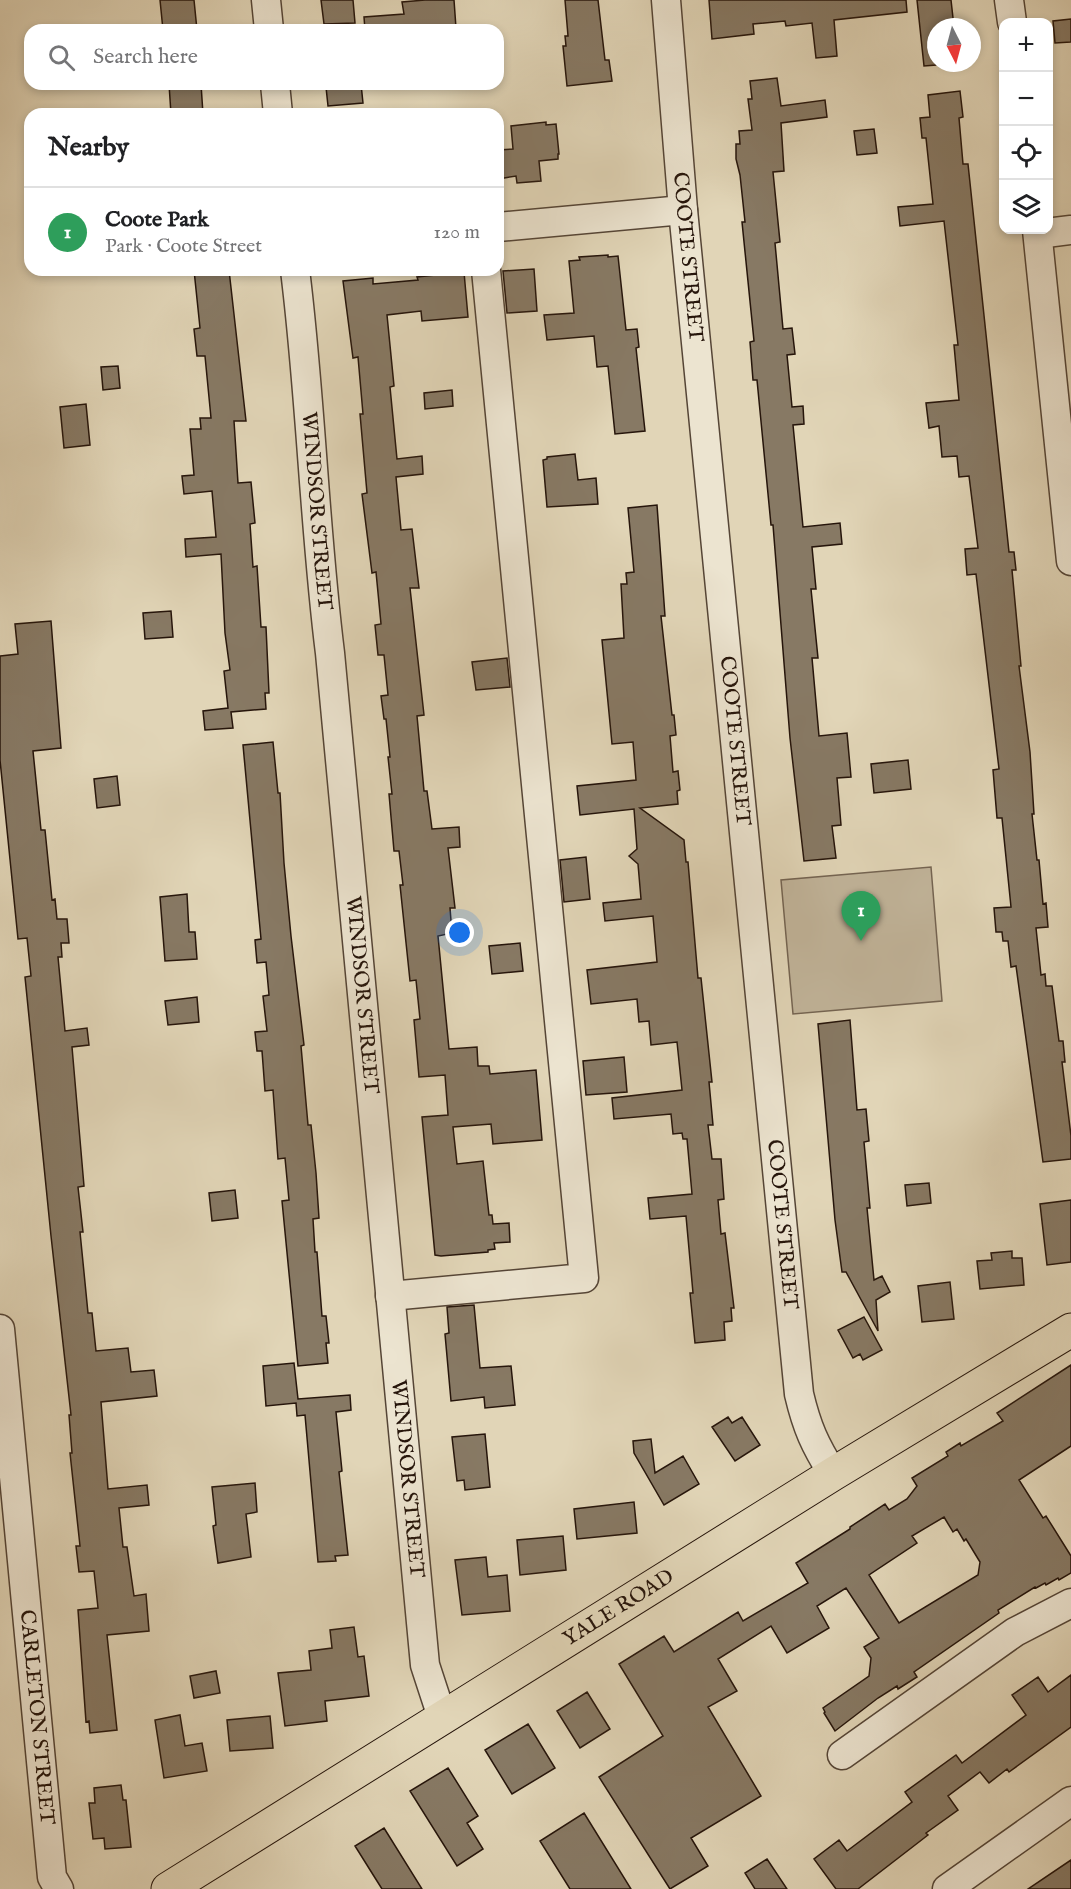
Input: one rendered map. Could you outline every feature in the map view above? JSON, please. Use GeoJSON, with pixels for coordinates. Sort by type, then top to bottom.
{"type":"FeatureCollection","features":[{"type":"Feature","properties":{"kind":"main road","name":"YALE ROAD"},"geometry":{"type":"LineString","coordinates":[[168,1889],[833,1474],[1071,1330]]}},
{"type":"Feature","properties":{"kind":"street"},"geometry":{"type":"LineString","coordinates":[[266,0],[268,24]]}},
{"type":"Feature","properties":{"kind":"street","name":"COOTE STREET"},"geometry":{"type":"LineString","coordinates":[[666,0],[683,210],[800,1394],[805,1421],[814,1443],[833,1474]]}},
{"type":"Feature","properties":{"kind":"street"},"geometry":{"type":"LineString","coordinates":[[1010,0],[1012,18]]}},
{"type":"Feature","properties":{"kind":"street"},"geometry":{"type":"LineString","coordinates":[[276,90],[277,108]]}},
{"type":"Feature","properties":{"kind":"street"},"geometry":{"type":"LineString","coordinates":[[504,226],[683,210]]}},
{"type":"Feature","properties":{"kind":"street"},"geometry":{"type":"LineString","coordinates":[[1053,231],[1071,230]]}},
{"type":"Feature","properties":{"kind":"street"},"geometry":{"type":"LineString","coordinates":[[1038,234],[1071,561]]}},
{"type":"Feature","properties":{"kind":"street","name":"WINDSOR STREET"},"geometry":{"type":"LineString","coordinates":[[296,276],[303,329],[323,595],[425,1665],[442,1717]]}},
{"type":"Feature","properties":{"kind":"street"},"geometry":{"type":"LineString","coordinates":[[390,1296],[584,1278],[487,276]]}},
{"type":"Feature","properties":{"kind":"street","name":"CARLETON STREET"},"geometry":{"type":"LineString","coordinates":[[0,1329],[52,1877],[59,1889]]}},
{"type":"Feature","properties":{"kind":"street"},"geometry":{"type":"LineString","coordinates":[[842,1755],[1015,1632],[1071,1603]]}},
{"type":"Feature","properties":{"kind":"street"},"geometry":{"type":"LineString","coordinates":[[947,1889],[1071,1801]]}},
{"type":"Feature","properties":{"kind":"shaded area"},"geometry":{"type":"Polygon","coordinates":[[[931,867],[942,1001],[793,1014],[781,880],[931,867]]]}},
{"type":"Feature","properties":{"kind":"building"},"geometry":{"type":"Polygon","coordinates":[[[160,0],[194,0],[196,24],[162,24],[160,0]]]}},
{"type":"Feature","properties":{"kind":"building"},"geometry":{"type":"Polygon","coordinates":[[[321,0],[353,0],[355,23],[324,24],[321,0]]]}},
{"type":"Feature","properties":{"kind":"building"},"geometry":{"type":"Polygon","coordinates":[[[454,0],[456,24],[365,24],[364,17],[404,14],[402,2],[454,0]]]}},
{"type":"Feature","properties":{"kind":"building"},"geometry":{"type":"Polygon","coordinates":[[[565,0],[598,0],[605,60],[609,60],[612,81],[567,86],[563,46],[566,46],[565,36],[568,36],[565,0]]]}},
{"type":"Feature","properties":{"kind":"building"},"geometry":{"type":"Polygon","coordinates":[[[709,0],[906,0],[907,12],[834,20],[837,56],[816,58],[812,23],[786,26],[785,21],[753,24],[754,34],[712,39],[709,0]]]}},
{"type":"Feature","properties":{"kind":"building"},"geometry":{"type":"Polygon","coordinates":[[[917,0],[951,0],[953,18],[927,18],[927,66],[924,66],[917,0]]]}},
{"type":"Feature","properties":{"kind":"building"},"geometry":{"type":"Polygon","coordinates":[[[1071,19],[1071,42],[1055,43],[1053,21],[1071,19]]]}},
{"type":"Feature","properties":{"kind":"building"},"geometry":{"type":"Polygon","coordinates":[[[777,78],[781,106],[825,100],[827,117],[781,123],[784,171],[773,172],[780,242],[775,243],[783,329],[792,328],[795,354],[787,355],[792,407],[803,406],[804,424],[793,425],[803,527],[840,523],[842,544],[812,547],[816,589],[811,589],[818,658],[812,658],[819,736],[847,733],[851,777],[837,778],[841,825],[832,826],[836,858],[804,861],[790,738],[773,525],[771,525],[757,380],[753,380],[750,342],[754,341],[742,222],[745,222],[736,159],[736,144],[740,144],[739,131],[752,130],[748,99],[752,99],[750,81],[777,78]]]}},
{"type":"Feature","properties":{"kind":"building"},"geometry":{"type":"Polygon","coordinates":[[[169,90],[201,90],[203,108],[171,108],[169,90]]]}},
{"type":"Feature","properties":{"kind":"building"},"geometry":{"type":"Polygon","coordinates":[[[326,90],[362,90],[363,103],[328,106],[326,90]]]}},
{"type":"Feature","properties":{"kind":"building"},"geometry":{"type":"Polygon","coordinates":[[[960,91],[963,117],[959,118],[963,164],[968,164],[1009,552],[1014,552],[1016,570],[1012,570],[1021,666],[1019,666],[1030,752],[1034,814],[1032,814],[1048,927],[1036,928],[1041,975],[1045,974],[1046,986],[1052,986],[1059,1041],[1063,1041],[1065,1062],[1062,1062],[1071,1136],[1071,1159],[1043,1162],[1016,966],[1011,967],[1008,941],[1003,941],[1002,932],[996,932],[994,908],[1011,907],[1002,818],[997,818],[993,770],[999,769],[976,574],[967,575],[965,549],[978,548],[969,476],[959,477],[957,456],[942,457],[939,426],[929,428],[926,403],[959,400],[954,345],[958,345],[944,221],[900,226],[898,207],[933,204],[926,138],[922,138],[920,118],[930,117],[928,95],[960,91]]]}},
{"type":"Feature","properties":{"kind":"building"},"geometry":{"type":"Polygon","coordinates":[[[546,122],[546,125],[556,124],[558,159],[539,161],[541,181],[517,183],[516,176],[504,178],[504,150],[513,149],[511,126],[546,122]]]}},
{"type":"Feature","properties":{"kind":"building"},"geometry":{"type":"Polygon","coordinates":[[[874,129],[877,153],[857,155],[854,131],[874,129]]]}},
{"type":"Feature","properties":{"kind":"building"},"geometry":{"type":"Polygon","coordinates":[[[608,255],[608,257],[618,256],[626,330],[637,329],[639,347],[636,348],[645,431],[615,434],[608,366],[597,367],[594,336],[547,340],[544,315],[574,313],[569,261],[580,260],[579,257],[608,255]]]}},
{"type":"Feature","properties":{"kind":"building"},"geometry":{"type":"Polygon","coordinates":[[[534,269],[537,311],[507,313],[504,271],[534,269]]]}},
{"type":"Feature","properties":{"kind":"building"},"geometry":{"type":"Polygon","coordinates":[[[195,276],[230,276],[246,421],[234,421],[238,483],[251,482],[255,523],[250,524],[253,567],[257,566],[261,627],[266,627],[269,693],[265,693],[266,709],[231,712],[233,728],[205,730],[203,711],[228,708],[224,671],[230,670],[225,633],[221,554],[186,557],[185,539],[216,537],[212,491],[184,494],[182,476],[194,475],[190,429],[201,429],[200,418],[211,418],[205,356],[197,356],[194,329],[200,328],[195,276]]]}},
{"type":"Feature","properties":{"kind":"building"},"geometry":{"type":"Polygon","coordinates":[[[464,276],[468,317],[422,321],[421,311],[387,315],[394,386],[390,387],[397,459],[422,456],[423,474],[396,477],[401,530],[412,529],[419,588],[410,588],[424,715],[417,716],[424,791],[427,791],[432,829],[459,827],[460,847],[448,848],[455,908],[450,908],[452,933],[438,936],[449,1049],[477,1047],[478,1066],[489,1066],[490,1074],[536,1070],[542,1140],[493,1144],[491,1124],[453,1127],[457,1164],[483,1161],[489,1215],[492,1215],[493,1224],[509,1223],[510,1242],[494,1243],[495,1249],[488,1250],[488,1252],[441,1256],[435,1255],[422,1117],[448,1115],[445,1075],[419,1077],[414,1020],[420,1019],[416,980],[410,981],[400,885],[403,885],[399,851],[394,851],[389,794],[392,794],[388,757],[390,757],[381,696],[388,695],[384,655],[378,655],[375,625],[381,624],[376,572],[372,573],[362,494],[367,493],[358,357],[353,358],[343,281],[373,278],[373,284],[418,280],[417,277],[464,276]]]}},
{"type":"Feature","properties":{"kind":"building"},"geometry":{"type":"Polygon","coordinates":[[[118,366],[120,388],[103,390],[101,367],[118,366]]]}},
{"type":"Feature","properties":{"kind":"building"},"geometry":{"type":"Polygon","coordinates":[[[452,390],[453,406],[425,409],[424,393],[452,390]]]}},
{"type":"Feature","properties":{"kind":"building"},"geometry":{"type":"Polygon","coordinates":[[[86,404],[90,445],[64,448],[60,407],[86,404]]]}},
{"type":"Feature","properties":{"kind":"building"},"geometry":{"type":"Polygon","coordinates":[[[575,454],[578,480],[596,478],[598,504],[547,507],[543,460],[547,457],[575,454]]]}},
{"type":"Feature","properties":{"kind":"building"},"geometry":{"type":"Polygon","coordinates":[[[657,505],[665,616],[661,616],[676,735],[670,736],[673,772],[678,771],[680,790],[677,791],[678,804],[640,808],[684,840],[698,978],[701,978],[712,1082],[709,1082],[713,1125],[708,1125],[712,1159],[721,1159],[724,1199],[718,1200],[721,1234],[725,1233],[734,1308],[731,1308],[732,1321],[724,1322],[725,1340],[695,1343],[686,1216],[650,1219],[648,1198],[692,1194],[687,1139],[683,1139],[682,1133],[673,1134],[671,1114],[614,1119],[612,1098],[682,1090],[677,1042],[651,1045],[649,1021],[639,1022],[637,999],[591,1004],[587,970],[657,962],[653,916],[605,921],[603,903],[641,899],[638,864],[629,856],[637,849],[634,809],[580,815],[577,786],[636,780],[633,742],[612,744],[602,640],[624,638],[621,584],[627,584],[626,573],[634,572],[628,508],[657,505]]]}},
{"type":"Feature","properties":{"kind":"building"},"geometry":{"type":"Polygon","coordinates":[[[171,611],[173,637],[145,639],[143,613],[171,611]]]}},
{"type":"Feature","properties":{"kind":"building"},"geometry":{"type":"Polygon","coordinates":[[[51,621],[61,748],[33,751],[41,830],[45,830],[52,900],[55,899],[57,919],[67,919],[69,943],[61,943],[62,957],[58,957],[65,1031],[87,1028],[89,1045],[72,1047],[84,1186],[78,1187],[88,1313],[92,1313],[96,1351],[128,1348],[131,1372],[154,1370],[157,1396],[101,1402],[108,1489],[147,1485],[149,1505],[119,1508],[123,1547],[127,1547],[134,1596],[146,1594],[149,1631],[107,1635],[117,1730],[90,1733],[89,1721],[86,1722],[78,1610],[98,1608],[94,1571],[79,1572],[76,1546],[80,1546],[70,1453],[72,1453],[69,1415],[71,1415],[25,977],[31,976],[27,938],[18,939],[0,760],[0,656],[18,654],[15,624],[51,621]]]}},
{"type":"Feature","properties":{"kind":"building"},"geometry":{"type":"Polygon","coordinates":[[[507,658],[510,687],[476,690],[472,662],[507,658]]]}},
{"type":"Feature","properties":{"kind":"building"},"geometry":{"type":"Polygon","coordinates":[[[273,742],[278,793],[280,793],[291,936],[304,1045],[301,1046],[308,1125],[311,1125],[316,1173],[319,1218],[313,1219],[315,1252],[317,1252],[322,1316],[326,1316],[329,1343],[326,1343],[328,1363],[298,1366],[282,1201],[289,1200],[285,1158],[278,1159],[273,1090],[265,1091],[262,1051],[257,1051],[255,1032],[267,1031],[263,996],[269,995],[266,962],[257,963],[255,940],[261,939],[243,745],[273,742]]]}},
{"type":"Feature","properties":{"kind":"building"},"geometry":{"type":"Polygon","coordinates":[[[908,760],[911,789],[874,793],[871,764],[908,760]]]}},
{"type":"Feature","properties":{"kind":"building"},"geometry":{"type":"Polygon","coordinates":[[[117,776],[120,805],[97,808],[94,779],[117,776]]]}},
{"type":"Feature","properties":{"kind":"building"},"geometry":{"type":"Polygon","coordinates":[[[586,857],[590,899],[564,902],[560,860],[586,857]]]}},
{"type":"Feature","properties":{"kind":"building"},"geometry":{"type":"Polygon","coordinates":[[[187,894],[189,932],[195,932],[197,959],[165,961],[160,897],[187,894]]]}},
{"type":"Feature","properties":{"kind":"building"},"geometry":{"type":"Polygon","coordinates":[[[520,943],[523,971],[492,974],[489,946],[520,943]]]}},
{"type":"Feature","properties":{"kind":"building"},"geometry":{"type":"Polygon","coordinates":[[[197,997],[199,1022],[168,1025],[165,1001],[197,997]]]}},
{"type":"Feature","properties":{"kind":"building"},"geometry":{"type":"Polygon","coordinates":[[[850,1020],[857,1110],[866,1109],[869,1141],[864,1142],[874,1280],[882,1276],[890,1292],[876,1300],[878,1331],[846,1272],[842,1272],[835,1220],[818,1024],[850,1020]]]}},
{"type":"Feature","properties":{"kind":"building"},"geometry":{"type":"Polygon","coordinates":[[[624,1057],[627,1092],[586,1095],[583,1061],[624,1057]]]}},
{"type":"Feature","properties":{"kind":"building"},"geometry":{"type":"Polygon","coordinates":[[[929,1183],[931,1203],[907,1206],[905,1185],[929,1183]]]}},
{"type":"Feature","properties":{"kind":"building"},"geometry":{"type":"Polygon","coordinates":[[[235,1190],[238,1218],[212,1221],[209,1193],[235,1190]]]}},
{"type":"Feature","properties":{"kind":"building"},"geometry":{"type":"Polygon","coordinates":[[[1071,1200],[1071,1262],[1047,1265],[1040,1204],[1071,1200]]]}},
{"type":"Feature","properties":{"kind":"building"},"geometry":{"type":"Polygon","coordinates":[[[1012,1251],[1012,1258],[1022,1258],[1024,1285],[980,1289],[977,1261],[992,1260],[991,1253],[1012,1251]]]}},
{"type":"Feature","properties":{"kind":"building"},"geometry":{"type":"Polygon","coordinates":[[[950,1282],[954,1319],[922,1322],[918,1286],[950,1282]]]}},
{"type":"Feature","properties":{"kind":"building"},"geometry":{"type":"Polygon","coordinates":[[[474,1305],[480,1368],[511,1366],[515,1405],[485,1408],[484,1397],[451,1401],[445,1334],[449,1333],[447,1307],[474,1305]]]}},
{"type":"Feature","properties":{"kind":"building"},"geometry":{"type":"Polygon","coordinates":[[[864,1317],[882,1350],[863,1360],[860,1354],[853,1358],[838,1330],[864,1317]]]}},
{"type":"Feature","properties":{"kind":"building"},"geometry":{"type":"Polygon","coordinates":[[[294,1363],[298,1399],[350,1395],[351,1410],[336,1412],[342,1471],[339,1472],[348,1555],[335,1556],[336,1561],[318,1562],[305,1415],[297,1416],[296,1403],[266,1406],[263,1366],[294,1363]]]}},
{"type":"Feature","properties":{"kind":"building"},"geometry":{"type":"Polygon","coordinates":[[[1071,1365],[1071,1446],[1019,1480],[1043,1518],[1046,1516],[1071,1556],[1071,1573],[1059,1580],[1058,1578],[1046,1585],[1045,1583],[1035,1587],[998,1610],[999,1613],[914,1672],[917,1677],[878,1698],[835,1731],[823,1708],[869,1676],[871,1658],[864,1647],[879,1638],[846,1588],[817,1606],[829,1628],[787,1653],[771,1626],[718,1659],[737,1691],[708,1707],[761,1796],[691,1838],[708,1866],[670,1889],[599,1777],[663,1736],[619,1664],[664,1636],[674,1652],[738,1612],[743,1621],[808,1583],[796,1563],[885,1504],[889,1510],[907,1499],[917,1486],[912,1478],[948,1456],[946,1452],[960,1443],[961,1446],[1003,1421],[997,1413],[1071,1365]],[[944,1517],[912,1536],[917,1543],[869,1575],[899,1623],[978,1575],[980,1562],[957,1529],[953,1532],[944,1517]]]}},
{"type":"Feature","properties":{"kind":"building"},"geometry":{"type":"Polygon","coordinates":[[[728,1417],[732,1423],[742,1417],[760,1445],[735,1461],[712,1427],[728,1417]]]}},
{"type":"Feature","properties":{"kind":"building"},"geometry":{"type":"Polygon","coordinates":[[[485,1434],[490,1487],[465,1490],[464,1480],[457,1481],[452,1437],[485,1434]]]}},
{"type":"Feature","properties":{"kind":"building"},"geometry":{"type":"Polygon","coordinates":[[[651,1439],[655,1473],[683,1456],[699,1484],[664,1505],[634,1453],[633,1441],[651,1439]]]}},
{"type":"Feature","properties":{"kind":"building"},"geometry":{"type":"Polygon","coordinates":[[[255,1483],[257,1512],[246,1514],[251,1557],[218,1563],[213,1526],[216,1525],[212,1487],[255,1483]]]}},
{"type":"Feature","properties":{"kind":"building"},"geometry":{"type":"Polygon","coordinates":[[[634,1502],[637,1533],[577,1539],[574,1509],[634,1502]]]}},
{"type":"Feature","properties":{"kind":"building"},"geometry":{"type":"Polygon","coordinates":[[[563,1536],[566,1570],[520,1575],[517,1540],[563,1536]]]}},
{"type":"Feature","properties":{"kind":"building"},"geometry":{"type":"Polygon","coordinates":[[[486,1557],[488,1577],[507,1575],[510,1611],[462,1615],[455,1560],[486,1557]]]}},
{"type":"Feature","properties":{"kind":"building"},"geometry":{"type":"Polygon","coordinates":[[[354,1627],[358,1657],[364,1656],[369,1696],[325,1701],[327,1721],[285,1726],[278,1673],[311,1670],[309,1651],[332,1648],[330,1630],[354,1627]]]}},
{"type":"Feature","properties":{"kind":"building"},"geometry":{"type":"Polygon","coordinates":[[[216,1671],[220,1693],[194,1698],[190,1676],[216,1671]]]}},
{"type":"Feature","properties":{"kind":"building"},"geometry":{"type":"Polygon","coordinates":[[[1071,1675],[1071,1727],[1009,1772],[1007,1769],[989,1783],[980,1772],[948,1796],[958,1810],[926,1833],[928,1835],[858,1889],[836,1889],[814,1859],[839,1840],[847,1851],[912,1802],[905,1792],[956,1755],[962,1763],[1026,1715],[1012,1695],[1038,1677],[1048,1692],[1071,1675]]]}},
{"type":"Feature","properties":{"kind":"building"},"geometry":{"type":"Polygon","coordinates":[[[587,1692],[610,1729],[580,1748],[557,1711],[587,1692]]]}},
{"type":"Feature","properties":{"kind":"building"},"geometry":{"type":"Polygon","coordinates":[[[180,1715],[185,1746],[202,1743],[207,1771],[164,1778],[155,1720],[180,1715]]]}},
{"type":"Feature","properties":{"kind":"building"},"geometry":{"type":"Polygon","coordinates":[[[270,1716],[273,1748],[230,1751],[227,1720],[270,1716]]]}},
{"type":"Feature","properties":{"kind":"building"},"geometry":{"type":"Polygon","coordinates":[[[528,1724],[555,1768],[512,1794],[485,1750],[528,1724]]]}},
{"type":"Feature","properties":{"kind":"building"},"geometry":{"type":"Polygon","coordinates":[[[448,1768],[478,1816],[467,1823],[483,1849],[457,1866],[410,1791],[448,1768]]]}},
{"type":"Feature","properties":{"kind":"building"},"geometry":{"type":"Polygon","coordinates":[[[121,1785],[123,1800],[126,1800],[131,1847],[105,1849],[104,1838],[93,1839],[89,1803],[95,1803],[94,1788],[121,1785]]]}},
{"type":"Feature","properties":{"kind":"building"},"geometry":{"type":"Polygon","coordinates":[[[584,1813],[631,1889],[570,1889],[540,1841],[584,1813]]]}},
{"type":"Feature","properties":{"kind":"building"},"geometry":{"type":"Polygon","coordinates":[[[384,1828],[422,1889],[382,1889],[355,1846],[384,1828]]]}},
{"type":"Feature","properties":{"kind":"building"},"geometry":{"type":"Polygon","coordinates":[[[767,1859],[787,1889],[755,1889],[745,1873],[767,1859]]]}},
{"type":"Feature","properties":{"kind":"building"},"geometry":{"type":"Polygon","coordinates":[[[1071,1860],[1071,1889],[1028,1889],[1071,1860]]]}},
{"type":"Feature","properties":{"kind":"place","name":"Coote Park"},"geometry":{"type":"Point","coordinates":[861,941]}}]}
